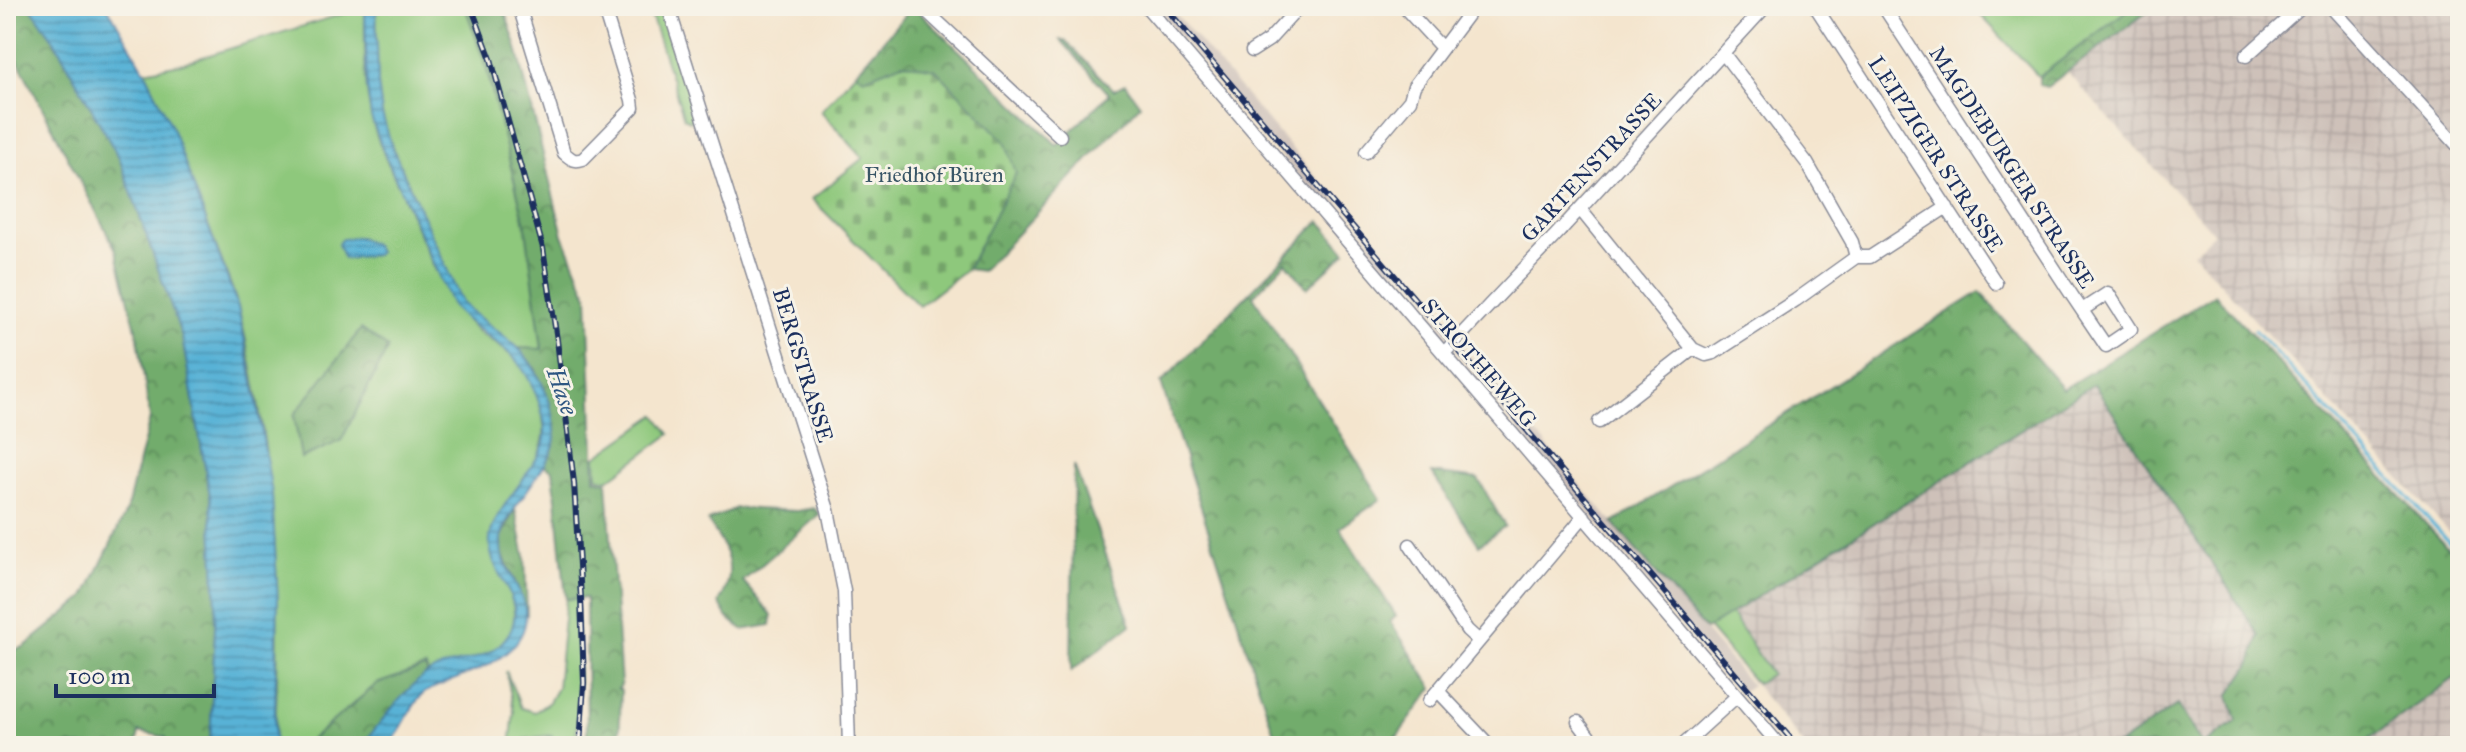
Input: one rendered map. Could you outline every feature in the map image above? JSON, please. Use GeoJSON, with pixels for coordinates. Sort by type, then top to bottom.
{"type":"FeatureCollection","features":[{"type":"Feature","properties":{"kind":"street"},"geometry":{"type":"LineString","coordinates":[[519,6],[564,153],[577,161],[583,159],[633,108],[603,6]]}},
{"type":"Feature","properties":{"kind":"street","name":"BERGSTRASSE"},"geometry":{"type":"LineString","coordinates":[[668,6],[828,510],[844,591],[849,746]]}},
{"type":"Feature","properties":{"kind":"street"},"geometry":{"type":"LineString","coordinates":[[921,6],[1060,136]]}},
{"type":"Feature","properties":{"kind":"street","name":"STROTHEWEG"},"geometry":{"type":"LineString","coordinates":[[1146,6],[1780,746]]}},
{"type":"Feature","properties":{"kind":"street"},"geometry":{"type":"LineString","coordinates":[[1252,51],[1269,40],[1300,6]]}},
{"type":"Feature","properties":{"kind":"street"},"geometry":{"type":"LineString","coordinates":[[1403,6],[1442,48]]}},
{"type":"Feature","properties":{"kind":"street"},"geometry":{"type":"LineString","coordinates":[[1366,152],[1410,100],[1414,86],[1474,6]]}},
{"type":"Feature","properties":{"kind":"street","name":"GARTENSTRASSE"},"geometry":{"type":"LineString","coordinates":[[1444,353],[1766,6]]}},
{"type":"Feature","properties":{"kind":"street","name":"LEIPZIGER STRASSE"},"geometry":{"type":"LineString","coordinates":[[1815,6],[1996,283]]}},
{"type":"Feature","properties":{"kind":"street","name":"MAGDEBURGER STRASSE"},"geometry":{"type":"LineString","coordinates":[[1883,6],[2082,310]]}},
{"type":"Feature","properties":{"kind":"street"},"geometry":{"type":"LineString","coordinates":[[2246,56],[2302,6]]}},
{"type":"Feature","properties":{"kind":"street"},"geometry":{"type":"LineString","coordinates":[[2330,6],[2460,148]]}},
{"type":"Feature","properties":{"kind":"street"},"geometry":{"type":"LineString","coordinates":[[1723,53],[1807,163],[1852,242],[1856,257]]}},
{"type":"Feature","properties":{"kind":"street"},"geometry":{"type":"LineString","coordinates":[[1580,209],[1693,349],[1706,355],[1714,353],[1796,300],[1856,257],[1870,257],[1947,207]]}},
{"type":"Feature","properties":{"kind":"street"},"geometry":{"type":"LineString","coordinates":[[1599,422],[1693,349]]}},
{"type":"Feature","properties":{"kind":"street"},"geometry":{"type":"LineString","coordinates":[[1490,746],[1434,696],[1584,516]]}},
{"type":"Feature","properties":{"kind":"street"},"geometry":{"type":"LineString","coordinates":[[1410,545],[1467,630],[1479,641]]}},
{"type":"Feature","properties":{"kind":"street"},"geometry":{"type":"LineString","coordinates":[[1682,746],[1737,696]]}},
{"type":"Feature","properties":{"kind":"street"},"geometry":{"type":"LineString","coordinates":[[1578,722],[1596,746]]}},
{"type":"Feature","properties":{"kind":"shaded area"},"geometry":{"type":"Polygon","coordinates":[[[1155,6],[1169,6],[1454,337],[1445,341],[1440,338],[1155,6]]]}},
{"type":"Feature","properties":{"kind":"shaded area"},"geometry":{"type":"Polygon","coordinates":[[[2155,6],[2460,6],[2460,544],[2193,253],[2214,233],[2067,72],[2155,6]]]}},
{"type":"Feature","properties":{"kind":"shaded area"},"geometry":{"type":"Polygon","coordinates":[[[1461,346],[1752,686],[1744,691],[1739,689],[1475,379],[1457,354],[1461,346]]]}},
{"type":"Feature","properties":{"kind":"shaded area"},"geometry":{"type":"Polygon","coordinates":[[[2094,384],[2259,635],[2251,663],[2229,696],[2237,721],[2203,745],[2177,706],[2117,746],[1805,746],[1708,628],[2094,384]]]}},
{"type":"Feature","properties":{"kind":"shaded area"},"geometry":{"type":"Polygon","coordinates":[[[2460,674],[2460,746],[2359,746],[2460,674]]]}},
{"type":"Feature","properties":{"kind":"green space"},"geometry":{"type":"Polygon","coordinates":[[[6,6],[30,6],[54,40],[120,160],[182,337],[211,501],[216,605],[210,746],[165,746],[166,737],[139,732],[136,746],[6,746],[6,652],[24,647],[85,597],[126,512],[150,418],[138,337],[116,250],[6,38],[6,6]]]}},
{"type":"Feature","properties":{"kind":"green space"},"geometry":{"type":"Polygon","coordinates":[[[376,6],[465,6],[486,66],[531,246],[542,350],[518,348],[462,303],[392,147],[382,114],[376,6]]]}},
{"type":"Feature","properties":{"kind":"green space"},"geometry":{"type":"Polygon","coordinates":[[[465,6],[503,6],[517,48],[563,235],[588,296],[595,479],[607,482],[621,685],[618,689],[621,690],[619,746],[587,746],[586,598],[566,599],[553,470],[544,465],[554,445],[547,396],[535,368],[518,348],[542,349],[526,228],[486,66],[465,6]]]}},
{"type":"Feature","properties":{"kind":"green space"},"geometry":{"type":"Polygon","coordinates":[[[648,6],[664,6],[699,118],[690,121],[684,118],[648,6]]]}},
{"type":"Feature","properties":{"kind":"green space"},"geometry":{"type":"Polygon","coordinates":[[[913,6],[1057,145],[1109,94],[1061,40],[1065,40],[1113,90],[1125,84],[1140,105],[982,271],[967,269],[1016,173],[903,63],[864,78],[855,73],[913,6]]]}},
{"type":"Feature","properties":{"kind":"green space"},"geometry":{"type":"Polygon","coordinates":[[[1972,6],[2133,6],[2039,77],[1972,6]]]}},
{"type":"Feature","properties":{"kind":"green space"},"geometry":{"type":"Polygon","coordinates":[[[2133,6],[2155,6],[2047,87],[2039,85],[2039,77],[2133,6]]]}},
{"type":"Feature","properties":{"kind":"green space"},"geometry":{"type":"Polygon","coordinates":[[[365,7],[367,88],[371,115],[381,146],[423,244],[448,293],[473,327],[515,359],[533,386],[544,426],[543,441],[538,456],[500,512],[490,539],[493,557],[513,607],[514,624],[507,637],[482,656],[428,673],[426,667],[377,684],[308,746],[274,746],[277,581],[268,472],[251,364],[230,281],[145,71],[180,64],[365,7]]]}},
{"type":"Feature","properties":{"kind":"green space","name":"Friedhof Büren"},"geometry":{"type":"Polygon","coordinates":[[[903,63],[935,69],[1005,141],[1016,173],[967,269],[919,306],[812,199],[863,158],[821,111],[855,73],[864,78],[903,63]]]}},
{"type":"Feature","properties":{"kind":"green space"},"geometry":{"type":"Polygon","coordinates":[[[1320,221],[1346,252],[1307,288],[1286,262],[1253,296],[1381,499],[1340,528],[1396,616],[1390,621],[1433,688],[1390,746],[1278,746],[1161,383],[1320,221]]]}},
{"type":"Feature","properties":{"kind":"green space"},"geometry":{"type":"Polygon","coordinates":[[[1980,292],[2063,389],[2215,294],[2460,561],[2460,674],[2359,746],[2117,746],[2177,705],[2203,745],[2237,721],[2229,696],[2251,663],[2259,635],[2094,384],[1705,630],[1613,523],[1980,292]]]}},
{"type":"Feature","properties":{"kind":"green space"},"geometry":{"type":"Polygon","coordinates":[[[361,329],[388,348],[341,441],[301,458],[294,415],[361,329]]]}},
{"type":"Feature","properties":{"kind":"green space"},"geometry":{"type":"Polygon","coordinates":[[[656,415],[670,434],[608,480],[597,477],[596,457],[656,415]]]}},
{"type":"Feature","properties":{"kind":"green space"},"geometry":{"type":"Polygon","coordinates":[[[1074,465],[1131,625],[1071,671],[1074,465]]]}},
{"type":"Feature","properties":{"kind":"green space"},"geometry":{"type":"Polygon","coordinates":[[[1432,473],[1478,479],[1505,526],[1479,545],[1432,473]]]}},
{"type":"Feature","properties":{"kind":"green space"},"geometry":{"type":"Polygon","coordinates":[[[736,508],[797,511],[814,508],[820,514],[743,581],[772,615],[771,625],[742,630],[728,618],[719,603],[728,580],[728,560],[721,541],[708,521],[736,508]]]}},
{"type":"Feature","properties":{"kind":"green space"},"geometry":{"type":"Polygon","coordinates":[[[515,509],[525,556],[527,616],[503,555],[501,539],[515,509]]]}},
{"type":"Feature","properties":{"kind":"green space"},"geometry":{"type":"Polygon","coordinates":[[[577,598],[579,683],[576,746],[535,746],[553,735],[525,739],[525,746],[510,746],[514,712],[506,671],[521,708],[535,712],[549,702],[557,688],[566,599],[577,598]]]}},
{"type":"Feature","properties":{"kind":"green space"},"geometry":{"type":"Polygon","coordinates":[[[1731,613],[1771,674],[1756,684],[1708,628],[1731,613]]]}},
{"type":"Feature","properties":{"kind":"green space"},"geometry":{"type":"Polygon","coordinates":[[[425,667],[428,673],[362,746],[308,746],[308,742],[377,684],[425,667]]]}},
{"type":"Feature","properties":{"kind":"water"},"geometry":{"type":"Polygon","coordinates":[[[30,6],[107,6],[145,71],[171,125],[238,307],[272,493],[278,600],[274,746],[210,746],[216,605],[211,501],[182,337],[120,160],[54,40],[30,6]]]}},
{"type":"Feature","properties":{"kind":"water"},"geometry":{"type":"Polygon","coordinates":[[[376,6],[378,84],[382,114],[392,147],[462,303],[526,358],[546,393],[555,432],[549,457],[511,515],[501,539],[505,563],[525,611],[525,624],[520,637],[495,661],[424,693],[389,746],[362,746],[393,707],[427,674],[486,654],[504,640],[515,613],[508,589],[495,565],[490,538],[499,514],[541,451],[545,432],[541,408],[524,371],[503,348],[453,308],[383,150],[371,117],[367,87],[365,7],[376,6]]]}},
{"type":"Feature","properties":{"kind":"water"},"geometry":{"type":"Polygon","coordinates":[[[357,237],[373,244],[378,252],[375,255],[343,257],[338,244],[342,239],[357,237]]]}},
{"type":"Feature","properties":{"kind":"waterway"},"geometry":{"type":"LineString","coordinates":[[2255,330],[2460,554]]}},
{"type":"Feature","properties":{"kind":"railway"},"geometry":{"type":"LineString","coordinates":[[471,6],[491,59],[543,248],[557,340],[574,483],[581,598],[584,683],[580,746]]}},
{"type":"Feature","properties":{"kind":"railway"},"geometry":{"type":"LineString","coordinates":[[1164,6],[1797,746]]}},
{"type":"Feature","properties":{"kind":"water label","name":"Hase"},"geometry":{"type":"Point","coordinates":[562,391]}}]}
